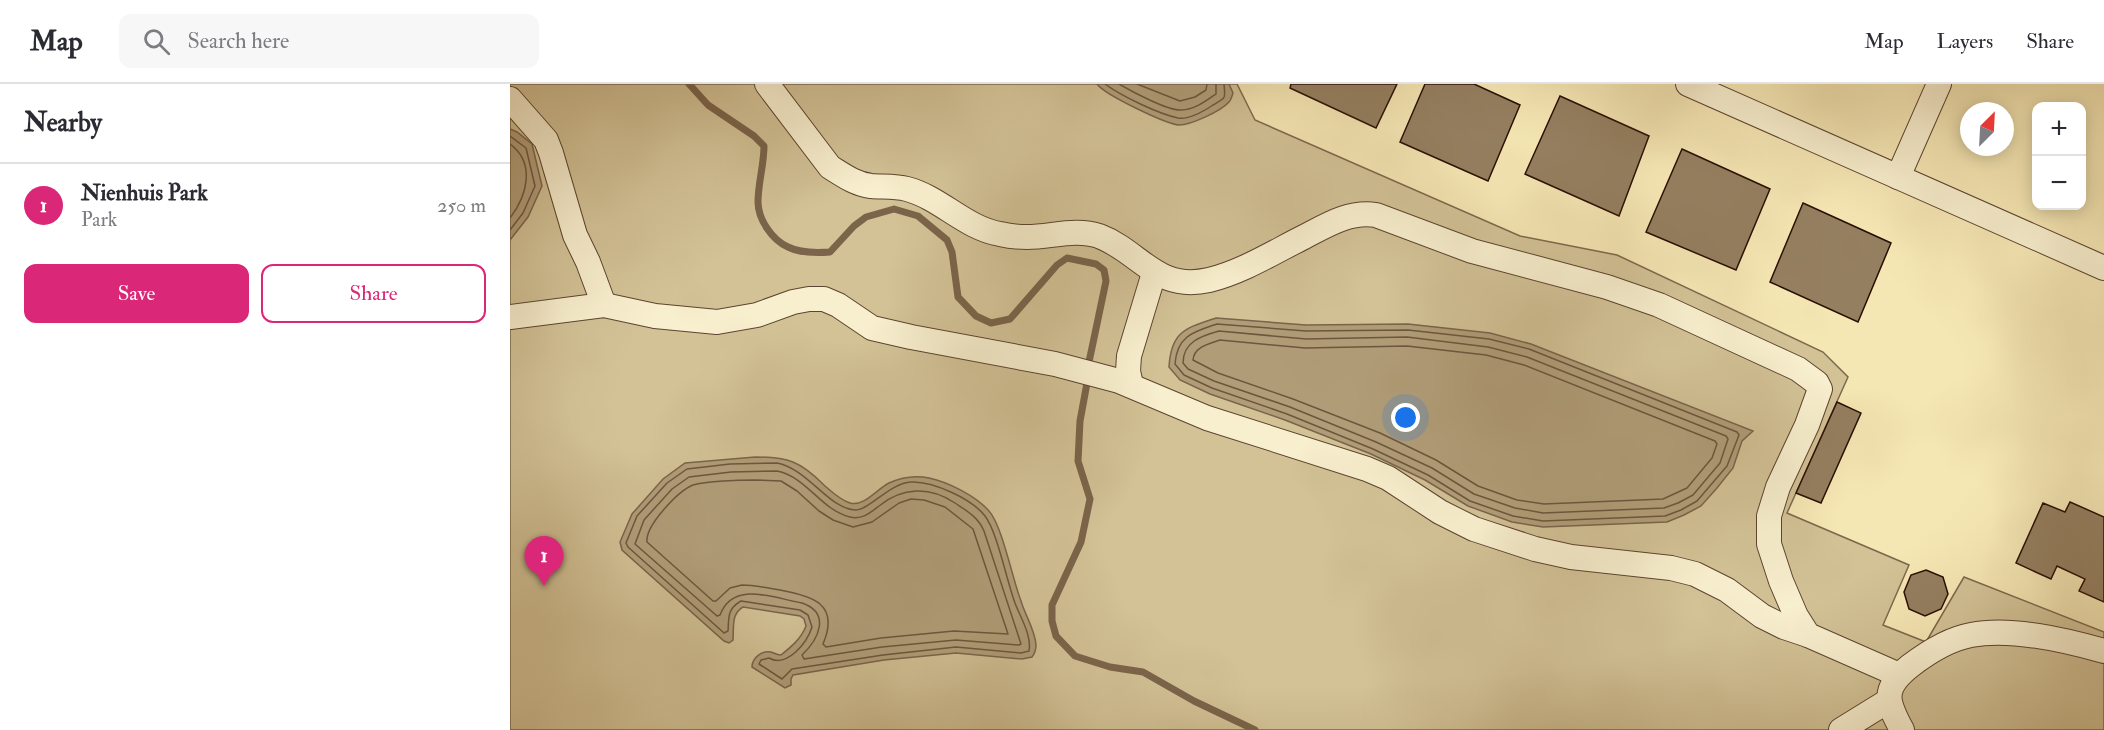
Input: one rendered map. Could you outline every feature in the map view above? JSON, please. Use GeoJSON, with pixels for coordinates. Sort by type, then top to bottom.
{"type":"FeatureCollection","features":[{"type":"Feature","properties":{"kind":"lane"},"geometry":{"type":"LineString","coordinates":[[767,84],[830,167],[855,182],[908,189],[968,223],[999,234],[1028,237],[1085,233],[1098,236],[1126,252],[1154,273],[1176,280],[1208,280],[1239,269],[1341,218],[1365,213],[1472,251],[1607,287],[1659,304],[1798,369],[1817,383],[1820,389],[1807,425],[1778,487],[1769,516],[1769,544],[1781,581],[1796,616],[1808,635]]}},
{"type":"Feature","properties":{"kind":"lane"},"geometry":{"type":"LineString","coordinates":[[1688,84],[2104,268]]}},
{"type":"Feature","properties":{"kind":"lane"},"geometry":{"type":"LineString","coordinates":[[1898,177],[1939,84]]}},
{"type":"Feature","properties":{"kind":"lane"},"geometry":{"type":"LineString","coordinates":[[510,99],[546,140],[575,235],[604,305]]}},
{"type":"Feature","properties":{"kind":"lane"},"geometry":{"type":"LineString","coordinates":[[1131,385],[1128,371],[1129,356],[1154,273]]}},
{"type":"Feature","properties":{"kind":"lane"},"geometry":{"type":"LineString","coordinates":[[510,317],[604,305],[655,316],[717,322],[757,315],[801,300],[824,299],[838,305],[872,328],[1055,363],[1131,385],[1207,418],[1367,469],[1388,478],[1458,523],[1505,541],[1571,557],[1671,568],[1695,573],[1727,590],[1762,616],[1899,675]]}},
{"type":"Feature","properties":{"kind":"lane"},"geometry":{"type":"LineString","coordinates":[[1902,730],[1888,701],[1891,689],[1899,675],[1951,641],[1972,634],[2007,633],[2054,639],[2104,651]]}},
{"type":"Feature","properties":{"kind":"lane"},"geometry":{"type":"LineString","coordinates":[[1841,730],[1888,701]]}},
{"type":"Feature","properties":{"kind":"shaded area"},"geometry":{"type":"Polygon","coordinates":[[[510,84],[1237,84],[1255,120],[1520,236],[1617,255],[1823,352],[1848,377],[1787,513],[1909,565],[1883,625],[1926,642],[1964,577],[2104,632],[2104,730],[510,730],[510,84]]]}},
{"type":"Feature","properties":{"kind":"water"},"geometry":{"type":"Polygon","coordinates":[[[1097,84],[1229,84],[1233,93],[1230,101],[1220,109],[1198,120],[1179,125],[1136,108],[1111,95],[1097,84]]]}},
{"type":"Feature","properties":{"kind":"water"},"geometry":{"type":"Polygon","coordinates":[[[510,129],[532,144],[542,186],[528,217],[510,240],[510,129]]]}},
{"type":"Feature","properties":{"kind":"water"},"geometry":{"type":"Polygon","coordinates":[[[1216,318],[1306,325],[1408,324],[1490,333],[1531,344],[1753,431],[1742,441],[1733,468],[1701,506],[1667,522],[1543,527],[1512,522],[1468,506],[1425,480],[1371,454],[1285,420],[1210,394],[1180,380],[1169,367],[1170,355],[1177,338],[1188,328],[1216,318]]]}},
{"type":"Feature","properties":{"kind":"water"},"geometry":{"type":"Polygon","coordinates":[[[755,457],[793,462],[808,470],[836,496],[855,504],[894,481],[914,477],[929,478],[945,483],[977,500],[994,518],[1003,540],[1035,639],[1036,650],[1032,657],[1022,659],[956,653],[884,660],[793,675],[791,685],[785,688],[752,667],[761,653],[771,652],[781,655],[792,646],[806,626],[804,619],[800,616],[743,607],[735,617],[733,640],[729,643],[724,641],[622,550],[620,542],[632,514],[663,479],[685,463],[755,457]]]}},
{"type":"Feature","properties":{"kind":"building"},"geometry":{"type":"Polygon","coordinates":[[[1291,84],[1397,84],[1376,128],[1290,88],[1291,84]]]}},
{"type":"Feature","properties":{"kind":"building"},"geometry":{"type":"Polygon","coordinates":[[[1425,84],[1474,84],[1520,105],[1488,181],[1400,142],[1425,84]]]}},
{"type":"Feature","properties":{"kind":"building"},"geometry":{"type":"Polygon","coordinates":[[[1560,96],[1649,136],[1619,216],[1525,174],[1560,96]]]}},
{"type":"Feature","properties":{"kind":"building"},"geometry":{"type":"Polygon","coordinates":[[[1682,149],[1770,189],[1736,270],[1646,232],[1682,149]]]}},
{"type":"Feature","properties":{"kind":"building"},"geometry":{"type":"Polygon","coordinates":[[[1803,203],[1891,243],[1858,322],[1770,282],[1803,203]]]}},
{"type":"Feature","properties":{"kind":"building"},"geometry":{"type":"Polygon","coordinates":[[[1837,402],[1861,413],[1821,503],[1796,493],[1837,402]]]}},
{"type":"Feature","properties":{"kind":"building"},"geometry":{"type":"Polygon","coordinates":[[[2070,502],[2104,517],[2104,602],[2079,591],[2085,579],[2057,566],[2051,579],[2016,563],[2043,503],[2065,512],[2070,502]]]}},
{"type":"Feature","properties":{"kind":"building"},"geometry":{"type":"Polygon","coordinates":[[[1926,570],[1943,577],[1948,594],[1941,609],[1925,616],[1909,609],[1904,592],[1911,575],[1926,570]]]}},
{"type":"Feature","properties":{"kind":"waterway"},"geometry":{"type":"LineString","coordinates":[[689,84],[708,105],[754,136],[764,146],[758,195],[760,215],[771,234],[788,247],[803,251],[830,252],[854,226],[866,217],[894,209],[918,216],[947,240],[952,252],[958,297],[976,316],[991,323],[1010,319],[1057,265],[1067,258],[1096,264],[1104,270],[1106,281],[1089,362]]}},
{"type":"Feature","properties":{"kind":"waterway"},"geometry":{"type":"LineString","coordinates":[[1087,383],[1080,421],[1078,461],[1090,499],[1081,542],[1052,605],[1052,621],[1056,636],[1075,656],[1110,667],[1143,672],[1194,701],[1255,730]]}},
{"type":"Feature","properties":{"kind":"place","name":"Nienhuis Park"},"geometry":{"type":"Point","coordinates":[544,586]}}]}
